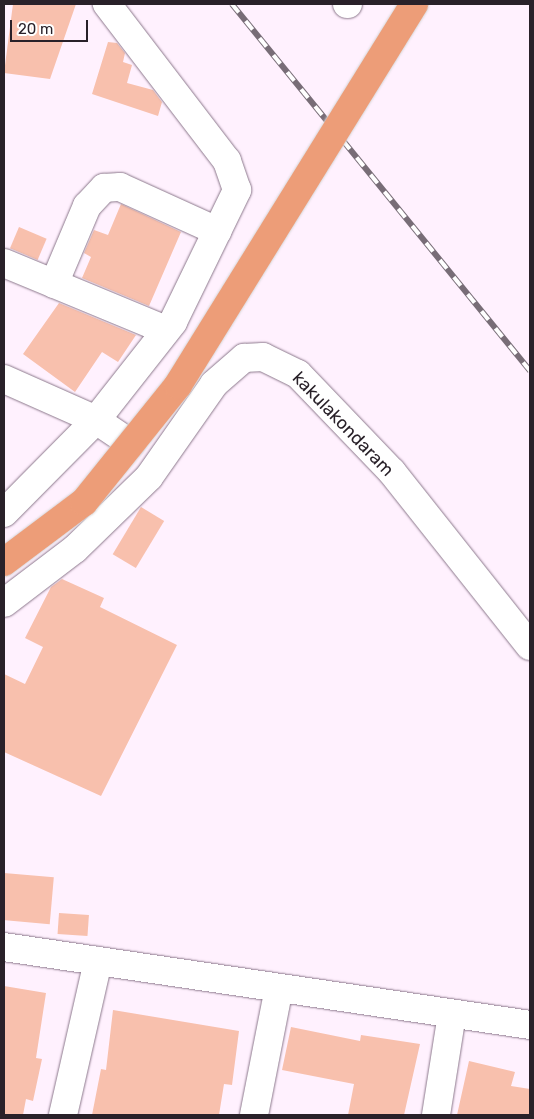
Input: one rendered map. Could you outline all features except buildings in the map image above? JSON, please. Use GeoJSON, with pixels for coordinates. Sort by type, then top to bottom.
{"type":"FeatureCollection","features":[{"type":"Feature","properties":{"kind":"highway"},"geometry":{"type":"LineString","coordinates":[[4,562],[84,502],[178,385],[414,4]]}},
{"type":"Feature","properties":{"kind":"street"},"geometry":{"type":"LineString","coordinates":[[4,513],[96,420],[166,330],[234,200],[237,181],[227,161],[107,4]]}},
{"type":"Feature","properties":{"kind":"street"},"geometry":{"type":"LineString","coordinates":[[54,284],[87,206],[104,188],[120,187],[217,231]]}},
{"type":"Feature","properties":{"kind":"street"},"geometry":{"type":"LineString","coordinates":[[4,263],[166,330]]}},
{"type":"Feature","properties":{"kind":"street","name":"kakulakondaram"},"geometry":{"type":"LineString","coordinates":[[4,603],[75,549],[149,478],[214,384],[244,358],[263,356],[298,374],[392,472],[530,646]]}},
{"type":"Feature","properties":{"kind":"street"},"geometry":{"type":"LineString","coordinates":[[4,379],[96,420],[130,443]]}},
{"type":"Feature","properties":{"kind":"street"},"geometry":{"type":"LineString","coordinates":[[4,947],[530,1025]]}},
{"type":"Feature","properties":{"kind":"street"},"geometry":{"type":"LineString","coordinates":[[63,1115],[98,961]]}},
{"type":"Feature","properties":{"kind":"street"},"geometry":{"type":"LineString","coordinates":[[254,1115],[279,988]]}},
{"type":"Feature","properties":{"kind":"street"},"geometry":{"type":"LineString","coordinates":[[436,1115],[452,1014]]}},
{"type":"Feature","properties":{"kind":"railway"},"geometry":{"type":"LineString","coordinates":[[232,4],[530,371]]}}]}
